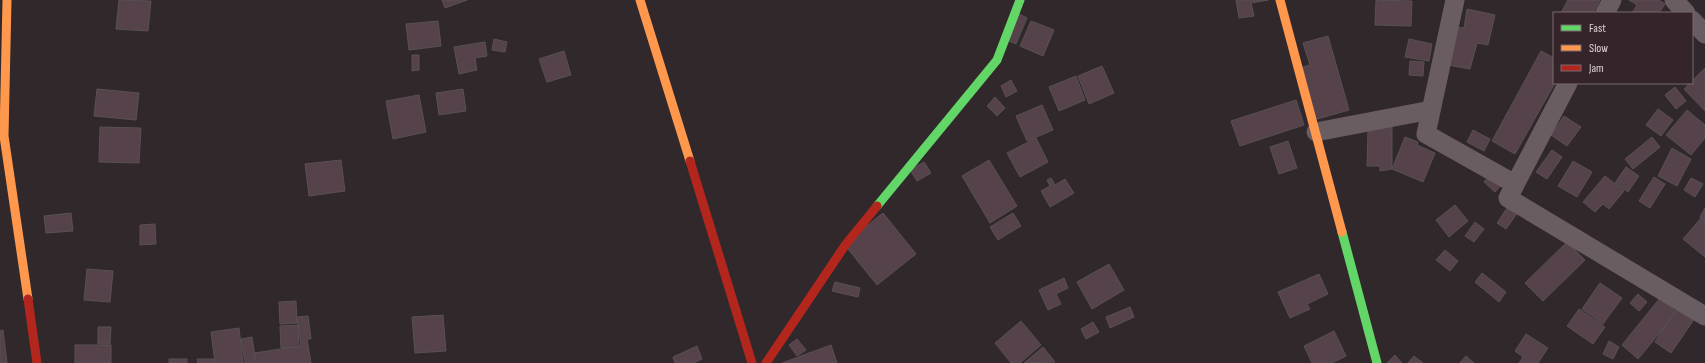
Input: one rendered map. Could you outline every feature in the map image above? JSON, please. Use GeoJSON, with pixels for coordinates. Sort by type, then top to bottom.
{"type":"FeatureCollection","features":[{"type":"Feature","properties":{"kind":"street"},"geometry":{"type":"LineString","coordinates":[[7,0],[2,138],[36,363]]}},
{"type":"Feature","properties":{"kind":"street"},"geometry":{"type":"LineString","coordinates":[[640,0],[752,363]]}},
{"type":"Feature","properties":{"kind":"street"},"geometry":{"type":"LineString","coordinates":[[766,363],[846,244],[997,60],[1020,0]]}},
{"type":"Feature","properties":{"kind":"street"},"geometry":{"type":"LineString","coordinates":[[1280,0],[1377,363]]}},
{"type":"Feature","properties":{"kind":"street"},"geometry":{"type":"LineString","coordinates":[[1455,0],[1426,134],[1515,184]]}},
{"type":"Feature","properties":{"kind":"street"},"geometry":{"type":"LineString","coordinates":[[1606,12],[1612,0]]}},
{"type":"Feature","properties":{"kind":"street"},"geometry":{"type":"LineString","coordinates":[[1674,0],[1685,12]]}},
{"type":"Feature","properties":{"kind":"street"},"geometry":{"type":"LineString","coordinates":[[1693,21],[1705,34]]}},
{"type":"Feature","properties":{"kind":"street"},"geometry":{"type":"LineString","coordinates":[[1567,84],[1508,198],[1705,316]]}},
{"type":"Feature","properties":{"kind":"street"},"geometry":{"type":"LineString","coordinates":[[1316,132],[1431,110]]}},
{"type":"Feature","properties":{"kind":"building"},"geometry":{"type":"Polygon","coordinates":[[[119,0],[151,1],[148,31],[116,29],[119,0]]]}},
{"type":"Feature","properties":{"kind":"building"},"geometry":{"type":"Polygon","coordinates":[[[442,0],[467,0],[445,8],[442,0]]]}},
{"type":"Feature","properties":{"kind":"building"},"geometry":{"type":"Polygon","coordinates":[[[1236,0],[1268,0],[1251,3],[1254,16],[1239,18],[1236,0]]]}},
{"type":"Feature","properties":{"kind":"building"},"geometry":{"type":"Polygon","coordinates":[[[1376,0],[1412,1],[1411,26],[1375,25],[1376,0]]]}},
{"type":"Feature","properties":{"kind":"building"},"geometry":{"type":"Polygon","coordinates":[[[1568,0],[1600,0],[1594,12],[1562,12],[1568,0]]]}},
{"type":"Feature","properties":{"kind":"building"},"geometry":{"type":"Polygon","coordinates":[[[1629,0],[1659,0],[1665,4],[1660,12],[1633,12],[1637,5],[1629,0]]]}},
{"type":"Feature","properties":{"kind":"building"},"geometry":{"type":"Polygon","coordinates":[[[1467,9],[1495,15],[1488,45],[1477,43],[1470,69],[1448,65],[1457,27],[1464,28],[1467,9]]]}},
{"type":"Feature","properties":{"kind":"building"},"geometry":{"type":"Polygon","coordinates":[[[1019,14],[1027,18],[1016,44],[1007,40],[1019,14]]]}},
{"type":"Feature","properties":{"kind":"building"},"geometry":{"type":"Polygon","coordinates":[[[438,21],[441,46],[409,50],[406,24],[438,21]]]}},
{"type":"Feature","properties":{"kind":"building"},"geometry":{"type":"Polygon","coordinates":[[[1031,21],[1054,30],[1043,56],[1020,46],[1031,21]]]}},
{"type":"Feature","properties":{"kind":"building"},"geometry":{"type":"Polygon","coordinates":[[[1328,36],[1349,110],[1310,121],[1297,69],[1310,65],[1303,43],[1328,36]]]}},
{"type":"Feature","properties":{"kind":"building"},"geometry":{"type":"Polygon","coordinates":[[[494,39],[507,42],[505,52],[492,50],[494,39]]]}},
{"type":"Feature","properties":{"kind":"building"},"geometry":{"type":"Polygon","coordinates":[[[1409,39],[1432,44],[1429,61],[1405,57],[1409,39]]]}},
{"type":"Feature","properties":{"kind":"building"},"geometry":{"type":"Polygon","coordinates":[[[485,42],[487,56],[475,58],[477,70],[459,74],[454,47],[485,42]]]}},
{"type":"Feature","properties":{"kind":"building"},"geometry":{"type":"Polygon","coordinates":[[[564,51],[571,75],[547,82],[539,59],[564,51]]]}},
{"type":"Feature","properties":{"kind":"building"},"geometry":{"type":"Polygon","coordinates":[[[1541,51],[1553,57],[1553,84],[1554,84],[1515,154],[1492,141],[1541,51]]]}},
{"type":"Feature","properties":{"kind":"building"},"geometry":{"type":"Polygon","coordinates":[[[412,55],[419,55],[419,70],[412,71],[412,55]]]}},
{"type":"Feature","properties":{"kind":"building"},"geometry":{"type":"Polygon","coordinates":[[[1410,61],[1424,62],[1423,76],[1409,75],[1410,61]]]}},
{"type":"Feature","properties":{"kind":"building"},"geometry":{"type":"Polygon","coordinates":[[[1102,66],[1114,93],[1089,104],[1078,76],[1102,66]]]}},
{"type":"Feature","properties":{"kind":"building"},"geometry":{"type":"Polygon","coordinates":[[[1705,68],[1705,111],[1684,89],[1689,84],[1693,84],[1693,80],[1705,68]]]}},
{"type":"Feature","properties":{"kind":"building"},"geometry":{"type":"Polygon","coordinates":[[[1076,76],[1085,100],[1059,111],[1049,87],[1076,76]]]}},
{"type":"Feature","properties":{"kind":"building"},"geometry":{"type":"Polygon","coordinates":[[[1011,80],[1017,91],[1006,97],[1001,86],[1011,80]]]}},
{"type":"Feature","properties":{"kind":"building"},"geometry":{"type":"Polygon","coordinates":[[[1675,87],[1686,101],[1676,109],[1665,95],[1675,87]]]}},
{"type":"Feature","properties":{"kind":"building"},"geometry":{"type":"Polygon","coordinates":[[[97,89],[139,93],[136,120],[94,116],[97,89]]]}},
{"type":"Feature","properties":{"kind":"building"},"geometry":{"type":"Polygon","coordinates":[[[463,89],[466,111],[439,115],[436,93],[463,89]]]}},
{"type":"Feature","properties":{"kind":"building"},"geometry":{"type":"Polygon","coordinates":[[[419,95],[426,132],[393,139],[386,101],[419,95]]]}},
{"type":"Feature","properties":{"kind":"building"},"geometry":{"type":"Polygon","coordinates":[[[995,97],[1005,108],[997,116],[987,106],[995,97]]]}},
{"type":"Feature","properties":{"kind":"building"},"geometry":{"type":"Polygon","coordinates":[[[1296,100],[1304,125],[1240,146],[1231,121],[1296,100]]]}},
{"type":"Feature","properties":{"kind":"building"},"geometry":{"type":"Polygon","coordinates":[[[1042,105],[1053,130],[1027,141],[1016,116],[1042,105]]]}},
{"type":"Feature","properties":{"kind":"building"},"geometry":{"type":"Polygon","coordinates":[[[1658,109],[1673,120],[1661,136],[1646,125],[1658,109]]]}},
{"type":"Feature","properties":{"kind":"building"},"geometry":{"type":"Polygon","coordinates":[[[1687,110],[1705,125],[1705,138],[1691,155],[1666,135],[1687,110]]]}},
{"type":"Feature","properties":{"kind":"building"},"geometry":{"type":"Polygon","coordinates":[[[1564,116],[1581,127],[1567,146],[1551,135],[1564,116]]]}},
{"type":"Feature","properties":{"kind":"building"},"geometry":{"type":"Polygon","coordinates":[[[1392,126],[1392,169],[1380,171],[1380,166],[1367,166],[1368,130],[1392,126]]]}},
{"type":"Feature","properties":{"kind":"building"},"geometry":{"type":"Polygon","coordinates":[[[100,127],[141,128],[139,163],[99,162],[100,127]]]}},
{"type":"Feature","properties":{"kind":"building"},"geometry":{"type":"Polygon","coordinates":[[[1473,130],[1490,139],[1484,151],[1467,142],[1473,130]]]}},
{"type":"Feature","properties":{"kind":"building"},"geometry":{"type":"Polygon","coordinates":[[[1405,137],[1418,142],[1417,145],[1435,153],[1423,182],[1392,169],[1405,137]]]}},
{"type":"Feature","properties":{"kind":"building"},"geometry":{"type":"Polygon","coordinates":[[[1652,137],[1660,147],[1633,169],[1625,159],[1652,137]]]}},
{"type":"Feature","properties":{"kind":"building"},"geometry":{"type":"Polygon","coordinates":[[[1036,138],[1048,162],[1020,177],[1007,153],[1036,138]]]}},
{"type":"Feature","properties":{"kind":"building"},"geometry":{"type":"Polygon","coordinates":[[[1288,141],[1297,168],[1279,174],[1270,147],[1288,141]]]}},
{"type":"Feature","properties":{"kind":"building"},"geometry":{"type":"Polygon","coordinates":[[[1672,148],[1691,159],[1677,186],[1658,176],[1672,148]]]}},
{"type":"Feature","properties":{"kind":"building"},"geometry":{"type":"Polygon","coordinates":[[[1552,150],[1562,157],[1547,179],[1536,172],[1552,150]]]}},
{"type":"Feature","properties":{"kind":"building"},"geometry":{"type":"Polygon","coordinates":[[[341,160],[345,191],[309,196],[305,164],[341,160]]]}},
{"type":"Feature","properties":{"kind":"building"},"geometry":{"type":"Polygon","coordinates":[[[989,160],[1017,206],[990,223],[962,176],[989,160]]]}},
{"type":"Feature","properties":{"kind":"building"},"geometry":{"type":"Polygon","coordinates":[[[1573,161],[1592,172],[1577,197],[1558,186],[1573,161]]]}},
{"type":"Feature","properties":{"kind":"building"},"geometry":{"type":"Polygon","coordinates":[[[924,162],[931,173],[917,181],[910,170],[924,162]]]}},
{"type":"Feature","properties":{"kind":"building"},"geometry":{"type":"Polygon","coordinates":[[[1626,167],[1639,176],[1628,192],[1615,183],[1626,167]]]}},
{"type":"Feature","properties":{"kind":"building"},"geometry":{"type":"Polygon","coordinates":[[[1494,170],[1505,181],[1495,192],[1484,182],[1494,170]]]}},
{"type":"Feature","properties":{"kind":"building"},"geometry":{"type":"Polygon","coordinates":[[[1605,176],[1624,191],[1609,209],[1603,204],[1595,212],[1583,202],[1605,176]]]}},
{"type":"Feature","properties":{"kind":"building"},"geometry":{"type":"Polygon","coordinates":[[[1654,177],[1665,184],[1650,208],[1639,201],[1654,177]]]}},
{"type":"Feature","properties":{"kind":"building"},"geometry":{"type":"Polygon","coordinates":[[[1051,178],[1055,185],[1065,179],[1074,193],[1050,207],[1041,191],[1050,186],[1047,180],[1051,178]]]}},
{"type":"Feature","properties":{"kind":"building"},"geometry":{"type":"Polygon","coordinates":[[[1691,178],[1703,184],[1695,197],[1684,190],[1691,178]]]}},
{"type":"Feature","properties":{"kind":"building"},"geometry":{"type":"Polygon","coordinates":[[[1455,205],[1468,221],[1449,237],[1436,220],[1455,205]]]}},
{"type":"Feature","properties":{"kind":"building"},"geometry":{"type":"Polygon","coordinates":[[[1509,205],[1518,212],[1506,229],[1497,223],[1509,205]]]}},
{"type":"Feature","properties":{"kind":"building"},"geometry":{"type":"Polygon","coordinates":[[[1705,208],[1705,220],[1700,217],[1705,208]]]}},
{"type":"Feature","properties":{"kind":"building"},"geometry":{"type":"Polygon","coordinates":[[[71,213],[73,231],[46,233],[44,216],[71,213]]]}},
{"type":"Feature","properties":{"kind":"building"},"geometry":{"type":"Polygon","coordinates":[[[883,213],[916,254],[877,285],[844,244],[883,213]]]}},
{"type":"Feature","properties":{"kind":"building"},"geometry":{"type":"Polygon","coordinates":[[[1013,213],[1021,226],[998,240],[990,227],[1013,213]]]}},
{"type":"Feature","properties":{"kind":"building"},"geometry":{"type":"Polygon","coordinates":[[[1702,217],[1705,220],[1705,257],[1683,239],[1702,217]]]}},
{"type":"Feature","properties":{"kind":"building"},"geometry":{"type":"Polygon","coordinates":[[[1475,222],[1484,229],[1474,242],[1465,236],[1475,222]]]}},
{"type":"Feature","properties":{"kind":"building"},"geometry":{"type":"Polygon","coordinates":[[[155,224],[156,244],[140,245],[140,225],[155,224]]]}},
{"type":"Feature","properties":{"kind":"building"},"geometry":{"type":"Polygon","coordinates":[[[1567,242],[1585,260],[1543,301],[1525,283],[1567,242]]]}},
{"type":"Feature","properties":{"kind":"building"},"geometry":{"type":"Polygon","coordinates":[[[1445,250],[1458,261],[1450,271],[1436,260],[1445,250]]]}},
{"type":"Feature","properties":{"kind":"building"},"geometry":{"type":"Polygon","coordinates":[[[1109,264],[1124,290],[1092,309],[1077,282],[1109,264]]]}},
{"type":"Feature","properties":{"kind":"building"},"geometry":{"type":"Polygon","coordinates":[[[87,269],[113,271],[110,302],[84,300],[87,269]]]}},
{"type":"Feature","properties":{"kind":"building"},"geometry":{"type":"Polygon","coordinates":[[[1482,273],[1506,292],[1499,302],[1475,282],[1482,273]]]}},
{"type":"Feature","properties":{"kind":"building"},"geometry":{"type":"Polygon","coordinates":[[[1319,274],[1328,294],[1307,304],[1310,309],[1290,318],[1278,292],[1319,274]]]}},
{"type":"Feature","properties":{"kind":"building"},"geometry":{"type":"Polygon","coordinates":[[[1064,278],[1068,288],[1056,294],[1061,304],[1048,310],[1039,290],[1064,278]]]}},
{"type":"Feature","properties":{"kind":"building"},"geometry":{"type":"Polygon","coordinates":[[[835,282],[860,288],[858,297],[832,291],[835,282]]]}},
{"type":"Feature","properties":{"kind":"building"},"geometry":{"type":"Polygon","coordinates":[[[1600,283],[1622,298],[1603,324],[1582,309],[1600,283]]]}},
{"type":"Feature","properties":{"kind":"building"},"geometry":{"type":"Polygon","coordinates":[[[1638,294],[1647,302],[1639,311],[1630,303],[1638,294]]]}},
{"type":"Feature","properties":{"kind":"building"},"geometry":{"type":"Polygon","coordinates":[[[1660,298],[1677,312],[1638,359],[1622,345],[1660,298]]]}},
{"type":"Feature","properties":{"kind":"building"},"geometry":{"type":"Polygon","coordinates":[[[296,301],[297,323],[280,324],[279,302],[296,301]]]}},
{"type":"Feature","properties":{"kind":"building"},"geometry":{"type":"Polygon","coordinates":[[[1130,307],[1134,317],[1110,328],[1106,317],[1130,307]]]}},
{"type":"Feature","properties":{"kind":"building"},"geometry":{"type":"Polygon","coordinates":[[[1678,307],[1695,318],[1671,353],[1655,342],[1678,307]]]}},
{"type":"Feature","properties":{"kind":"building"},"geometry":{"type":"Polygon","coordinates":[[[1579,309],[1605,327],[1593,344],[1567,326],[1579,309]]]}},
{"type":"Feature","properties":{"kind":"building"},"geometry":{"type":"Polygon","coordinates":[[[443,315],[446,351],[415,353],[412,317],[443,315]]]}},
{"type":"Feature","properties":{"kind":"building"},"geometry":{"type":"Polygon","coordinates":[[[308,316],[311,339],[307,339],[311,363],[255,363],[254,353],[301,346],[297,317],[308,316]]]}},
{"type":"Feature","properties":{"kind":"building"},"geometry":{"type":"Polygon","coordinates":[[[1021,321],[1041,345],[1020,363],[1011,363],[995,343],[1021,321]]]}},
{"type":"Feature","properties":{"kind":"building"},"geometry":{"type":"Polygon","coordinates":[[[1093,322],[1099,332],[1086,339],[1081,329],[1093,322]]]}},
{"type":"Feature","properties":{"kind":"building"},"geometry":{"type":"Polygon","coordinates":[[[298,325],[299,347],[281,348],[280,326],[298,325]]]}},
{"type":"Feature","properties":{"kind":"building"},"geometry":{"type":"Polygon","coordinates":[[[98,327],[111,327],[110,344],[98,344],[98,327]]]}},
{"type":"Feature","properties":{"kind":"building"},"geometry":{"type":"Polygon","coordinates":[[[239,328],[243,363],[215,363],[211,332],[239,328]]]}},
{"type":"Feature","properties":{"kind":"building"},"geometry":{"type":"Polygon","coordinates":[[[3,330],[7,363],[0,363],[0,331],[3,330]]]}},
{"type":"Feature","properties":{"kind":"building"},"geometry":{"type":"Polygon","coordinates":[[[1334,331],[1346,356],[1332,363],[1312,363],[1304,346],[1334,331]]]}},
{"type":"Feature","properties":{"kind":"building"},"geometry":{"type":"Polygon","coordinates":[[[1526,334],[1548,348],[1538,363],[1519,363],[1523,357],[1515,351],[1526,334]]]}},
{"type":"Feature","properties":{"kind":"building"},"geometry":{"type":"Polygon","coordinates":[[[252,337],[256,363],[245,363],[241,339],[252,337]]]}},
{"type":"Feature","properties":{"kind":"building"},"geometry":{"type":"Polygon","coordinates":[[[797,339],[806,350],[797,356],[789,345],[797,339]]]}},
{"type":"Feature","properties":{"kind":"building"},"geometry":{"type":"Polygon","coordinates":[[[1609,341],[1619,347],[1613,359],[1603,354],[1609,341]]]}},
{"type":"Feature","properties":{"kind":"building"},"geometry":{"type":"Polygon","coordinates":[[[75,345],[111,345],[111,363],[75,363],[75,345]]]}},
{"type":"Feature","properties":{"kind":"building"},"geometry":{"type":"Polygon","coordinates":[[[831,345],[837,363],[782,363],[831,345]]]}},
{"type":"Feature","properties":{"kind":"building"},"geometry":{"type":"Polygon","coordinates":[[[697,346],[702,359],[694,363],[675,363],[673,357],[697,346]]]}},
{"type":"Feature","properties":{"kind":"building"},"geometry":{"type":"Polygon","coordinates":[[[1043,347],[1055,362],[1024,363],[1043,347]]]}},
{"type":"Feature","properties":{"kind":"building"},"geometry":{"type":"Polygon","coordinates":[[[1395,355],[1402,363],[1387,363],[1395,355]]]}},
{"type":"Feature","properties":{"kind":"building"},"geometry":{"type":"Polygon","coordinates":[[[1414,356],[1423,363],[1408,363],[1414,356]]]}},
{"type":"Feature","properties":{"kind":"building"},"geometry":{"type":"Polygon","coordinates":[[[1466,356],[1474,363],[1460,363],[1466,356]]]}},
{"type":"Feature","properties":{"kind":"building"},"geometry":{"type":"Polygon","coordinates":[[[169,359],[187,359],[187,363],[169,363],[169,359]]]}},
{"type":"Feature","properties":{"kind":"building"},"geometry":{"type":"Polygon","coordinates":[[[197,359],[214,359],[214,363],[198,363],[197,359]]]}},
{"type":"Feature","properties":{"kind":"traffic: fast"},"geometry":{"type":"LineString","coordinates":[[877,206],[997,60],[1020,0]]}},
{"type":"Feature","properties":{"kind":"traffic: fast"},"geometry":{"type":"LineString","coordinates":[[1342,232],[1377,363]]}},
{"type":"Feature","properties":{"kind":"traffic: slow"},"geometry":{"type":"LineString","coordinates":[[7,0],[4,136],[28,299]]}},
{"type":"Feature","properties":{"kind":"traffic: slow"},"geometry":{"type":"LineString","coordinates":[[640,0],[690,161]]}},
{"type":"Feature","properties":{"kind":"traffic: slow"},"geometry":{"type":"LineString","coordinates":[[1280,0],[1342,232]]}},
{"type":"Feature","properties":{"kind":"traffic: jam"},"geometry":{"type":"LineString","coordinates":[[690,161],[752,363]]}},
{"type":"Feature","properties":{"kind":"traffic: jam"},"geometry":{"type":"LineString","coordinates":[[766,363],[846,244],[877,206]]}},
{"type":"Feature","properties":{"kind":"traffic: jam"},"geometry":{"type":"LineString","coordinates":[[28,299],[37,363]]}}]}
